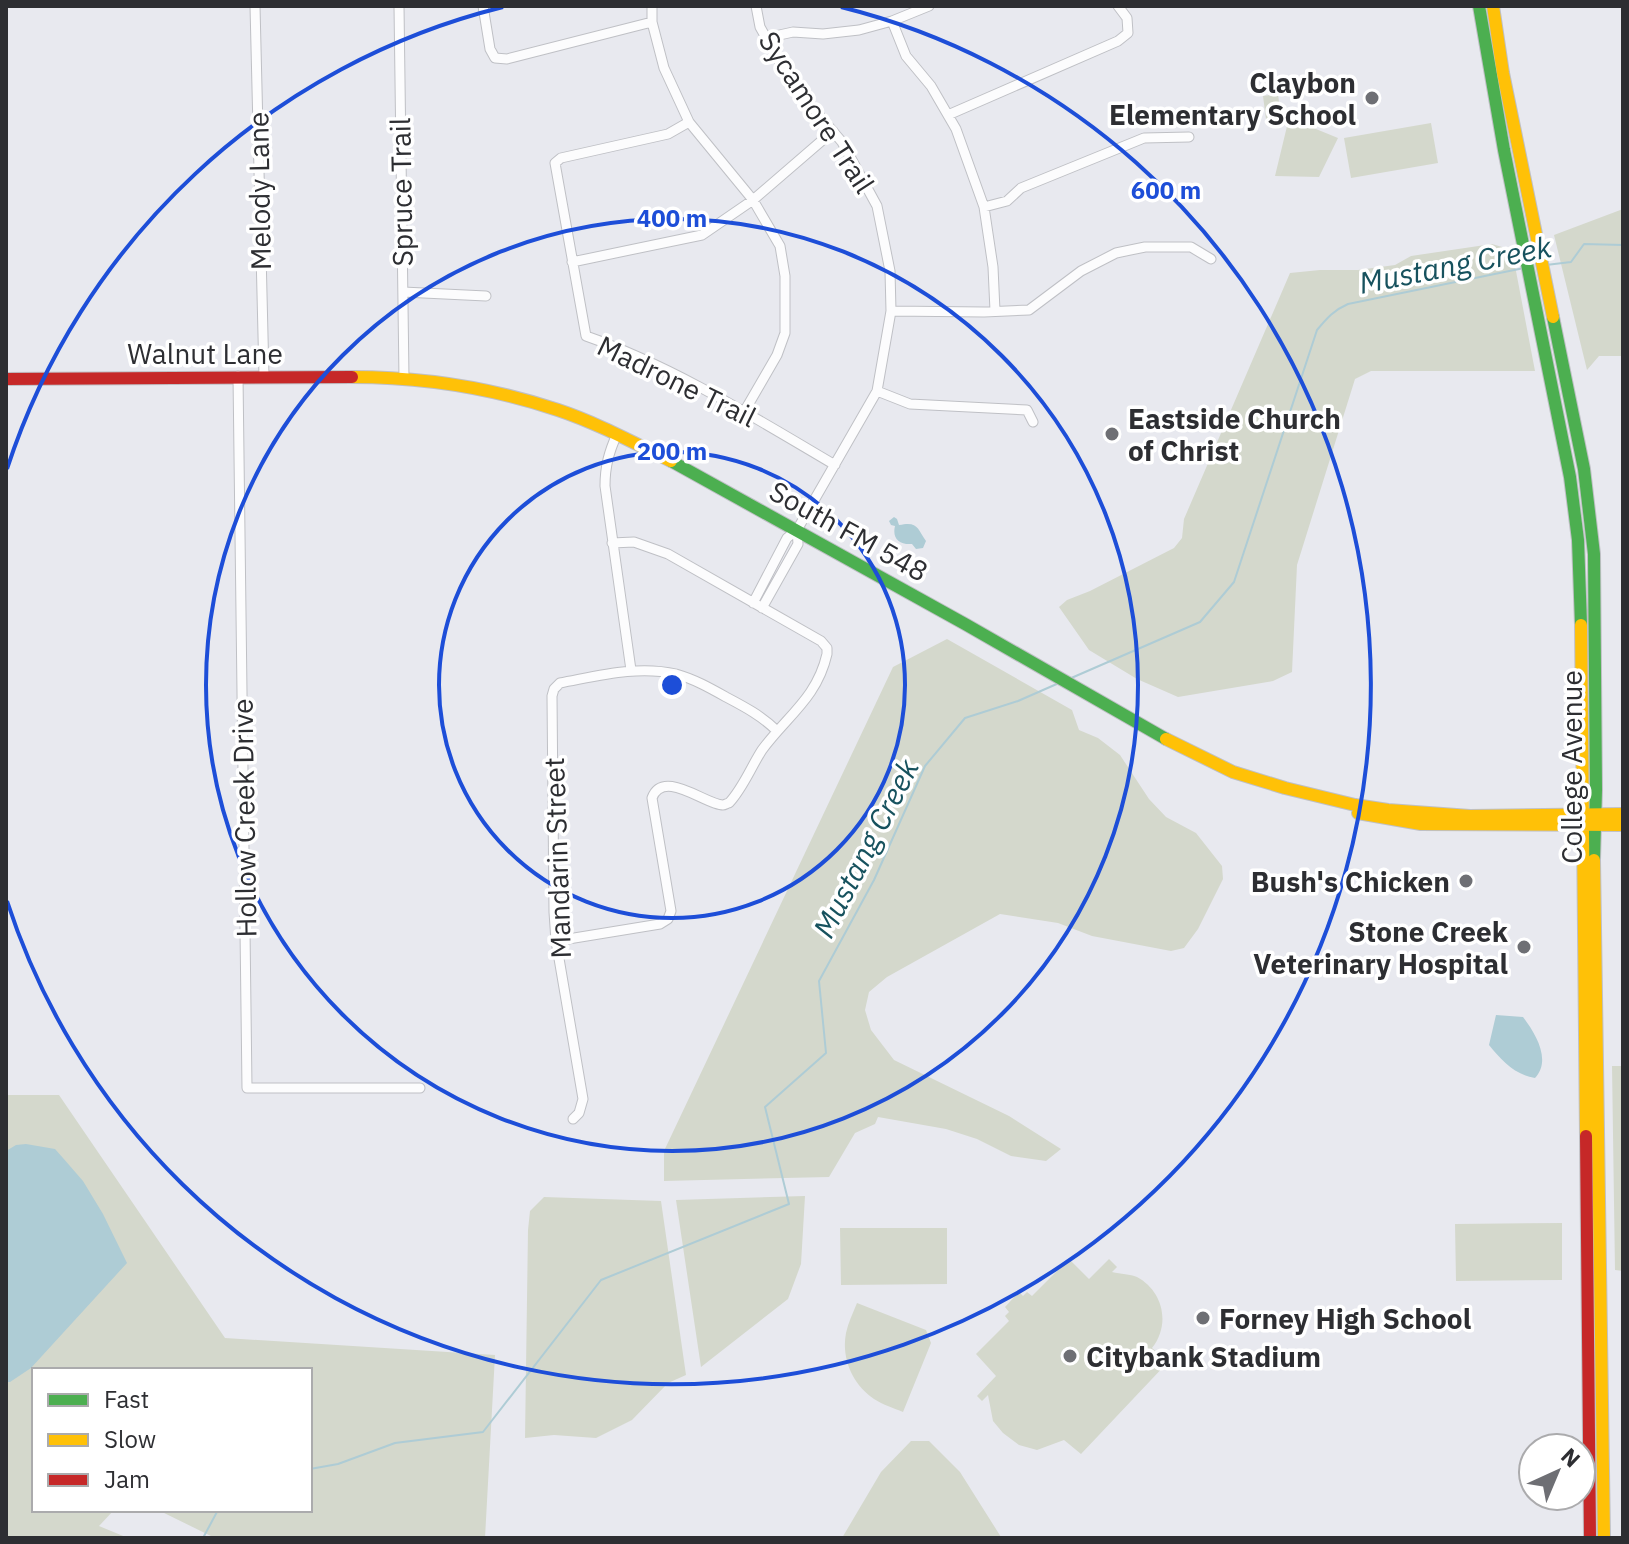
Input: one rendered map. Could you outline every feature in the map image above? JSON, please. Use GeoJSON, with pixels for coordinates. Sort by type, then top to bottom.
{"type":"FeatureCollection","features":[{"type":"Feature","properties":{"kind":"main road","name":"College Avenue"},"geometry":{"type":"LineString","coordinates":[[1479,6],[1504,150],[1570,477],[1578,540],[1589,820],[1592,1108],[1586,1151],[1586,1189],[1590,1538]]}},
{"type":"Feature","properties":{"kind":"main road","name":"College Avenue"},"geometry":{"type":"LineString","coordinates":[[1493,6],[1584,469],[1594,554],[1589,820]]}},
{"type":"Feature","properties":{"kind":"main road"},"geometry":{"type":"LineString","coordinates":[[1483,38],[1498,37]]}},
{"type":"Feature","properties":{"kind":"main road"},"geometry":{"type":"LineString","coordinates":[[1548,369],[1563,366]]}},
{"type":"Feature","properties":{"kind":"main road","name":"Walnut Lane"},"geometry":{"type":"LineString","coordinates":[[6,379],[264,376],[404,379]]}},
{"type":"Feature","properties":{"kind":"main road","name":"South FM 548"},"geometry":{"type":"LineString","coordinates":[[404,379],[499,394],[559,410],[617,434],[702,477],[1193,754],[1256,785],[1343,810],[1421,824],[1589,820],[1623,814]]}},
{"type":"Feature","properties":{"kind":"main road","name":"South FM 548"},"geometry":{"type":"LineString","coordinates":[[1589,820],[1623,825]]}},
{"type":"Feature","properties":{"kind":"main road","name":"College Avenue"},"geometry":{"type":"LineString","coordinates":[[1592,1108],[1599,1145],[1604,1538]]}},
{"type":"Feature","properties":{"kind":"main road"},"geometry":{"type":"LineString","coordinates":[[1586,1189],[1600,1190]]}},
{"type":"Feature","properties":{"kind":"main road"},"geometry":{"type":"LineString","coordinates":[[1588,1293],[1601,1288]]}},
{"type":"Feature","properties":{"kind":"street","name":"Melody Lane"},"geometry":{"type":"LineString","coordinates":[[255,6],[264,376]]}},
{"type":"Feature","properties":{"kind":"street","name":"Spruce Trail"},"geometry":{"type":"LineString","coordinates":[[399,6],[404,379]]}},
{"type":"Feature","properties":{"kind":"street"},"geometry":{"type":"LineString","coordinates":[[483,6],[490,49],[495,58],[507,59],[652,22]]}},
{"type":"Feature","properties":{"kind":"street"},"geometry":{"type":"LineString","coordinates":[[652,6],[652,22],[664,68],[689,122],[753,200],[780,246],[785,276],[785,333],[777,355],[744,412]]}},
{"type":"Feature","properties":{"kind":"street","name":"Sycamore Trail"},"geometry":{"type":"LineString","coordinates":[[756,6],[760,27],[791,82],[842,142],[877,206],[890,271],[891,311],[877,391],[797,530],[787,538],[757,606]]}},
{"type":"Feature","properties":{"kind":"street"},"geometry":{"type":"LineString","coordinates":[[766,38],[793,32],[823,34],[859,30],[929,6]]}},
{"type":"Feature","properties":{"kind":"street"},"geometry":{"type":"LineString","coordinates":[[948,115],[1118,41],[1128,33],[1127,18],[1118,6]]}},
{"type":"Feature","properties":{"kind":"street"},"geometry":{"type":"LineString","coordinates":[[892,21],[906,56],[931,86],[956,129],[984,207],[993,267],[995,311]]}},
{"type":"Feature","properties":{"kind":"street","name":"Madrone Trail"},"geometry":{"type":"LineString","coordinates":[[689,122],[668,134],[561,158],[555,163],[586,336],[627,351],[744,412],[835,465]]}},
{"type":"Feature","properties":{"kind":"street"},"geometry":{"type":"LineString","coordinates":[[572,262],[702,235],[753,200],[833,131]]}},
{"type":"Feature","properties":{"kind":"street"},"geometry":{"type":"LineString","coordinates":[[984,207],[1007,201],[1021,188],[1144,138],[1189,137]]}},
{"type":"Feature","properties":{"kind":"street"},"geometry":{"type":"LineString","coordinates":[[891,311],[1029,310],[1081,271],[1116,253],[1145,247],[1191,247],[1211,259]]}},
{"type":"Feature","properties":{"kind":"street"},"geometry":{"type":"LineString","coordinates":[[403,292],[486,296]]}},
{"type":"Feature","properties":{"kind":"street","name":"Hollow Creek Drive"},"geometry":{"type":"LineString","coordinates":[[238,376],[247,1088],[420,1088]]}},
{"type":"Feature","properties":{"kind":"street"},"geometry":{"type":"LineString","coordinates":[[877,391],[910,404],[1027,410],[1033,422]]}},
{"type":"Feature","properties":{"kind":"street"},"geometry":{"type":"LineString","coordinates":[[617,434],[608,453],[605,486],[631,670],[677,674],[701,684],[758,715],[777,731]]}},
{"type":"Feature","properties":{"kind":"street"},"geometry":{"type":"LineString","coordinates":[[556,941],[660,924],[668,919],[671,911],[652,798],[656,790],[665,787],[684,790],[725,805],[734,798],[754,762],[777,731],[808,698],[827,648],[821,641],[656,549],[634,542],[612,543]]}},
{"type":"Feature","properties":{"kind":"street","name":"Mandarin Street"},"geometry":{"type":"LineString","coordinates":[[573,1119],[579,1113],[583,1099],[556,941],[552,696],[560,683],[631,670]]}},
{"type":"Feature","properties":{"kind":"shaded area"},"geometry":{"type":"Polygon","coordinates":[[[1278,94],[1281,118],[1266,119],[1263,96],[1278,94]]]}},
{"type":"Feature","properties":{"kind":"shaded area"},"geometry":{"type":"Polygon","coordinates":[[[1289,118],[1338,138],[1319,177],[1275,176],[1289,118]]]}},
{"type":"Feature","properties":{"kind":"shaded area"},"geometry":{"type":"Polygon","coordinates":[[[1431,123],[1438,163],[1351,178],[1344,138],[1431,123]]]}},
{"type":"Feature","properties":{"kind":"shaded area"},"geometry":{"type":"Polygon","coordinates":[[[1623,209],[1623,356],[1599,356],[1587,370],[1554,235],[1623,209]]]}},
{"type":"Feature","properties":{"kind":"shaded area"},"geometry":{"type":"Polygon","coordinates":[[[1492,244],[1512,250],[1535,371],[1371,371],[1355,379],[1297,565],[1292,672],[1273,681],[1178,697],[1137,679],[1089,650],[1059,607],[1067,600],[1174,548],[1182,538],[1184,519],[1290,273],[1395,265],[1411,256],[1492,244]]]}},
{"type":"Feature","properties":{"kind":"shaded area"},"geometry":{"type":"Polygon","coordinates":[[[947,639],[1072,710],[1079,730],[1098,738],[1120,755],[1149,799],[1166,817],[1196,833],[1222,866],[1223,879],[1198,929],[1184,948],[1171,951],[1092,936],[1058,923],[1000,914],[887,977],[869,992],[865,1010],[871,1030],[894,1060],[1009,1116],[1061,1149],[1046,1161],[1011,1156],[977,1139],[946,1129],[878,1117],[875,1124],[855,1133],[829,1177],[664,1181],[664,1151],[893,667],[947,639]]]}},
{"type":"Feature","properties":{"kind":"shaded area"},"geometry":{"type":"Polygon","coordinates":[[[1612,1066],[1623,1066],[1623,1271],[1615,1270],[1612,1066]]]}},
{"type":"Feature","properties":{"kind":"shaded area"},"geometry":{"type":"Polygon","coordinates":[[[6,1095],[59,1095],[225,1338],[495,1355],[485,1538],[215,1538],[162,1512],[312,1512],[312,1368],[32,1368],[32,1512],[112,1512],[99,1526],[128,1538],[6,1538],[6,1095]]]}},
{"type":"Feature","properties":{"kind":"shaded area"},"geometry":{"type":"Polygon","coordinates":[[[805,1196],[801,1264],[788,1299],[701,1367],[676,1200],[805,1196]]]}},
{"type":"Feature","properties":{"kind":"shaded area"},"geometry":{"type":"Polygon","coordinates":[[[544,1197],[661,1201],[686,1375],[668,1383],[632,1420],[596,1438],[554,1435],[525,1438],[528,1230],[530,1211],[544,1197]]]}},
{"type":"Feature","properties":{"kind":"shaded area"},"geometry":{"type":"Polygon","coordinates":[[[1562,1223],[1562,1280],[1456,1281],[1455,1224],[1562,1223]]]}},
{"type":"Feature","properties":{"kind":"shaded area"},"geometry":{"type":"Polygon","coordinates":[[[840,1228],[947,1228],[947,1284],[841,1285],[840,1228]]]}},
{"type":"Feature","properties":{"kind":"shaded area","name":"Citybank Stadium"},"geometry":{"type":"Polygon","coordinates":[[[1069,1259],[1089,1279],[1109,1259],[1117,1267],[1112,1272],[1134,1276],[1146,1283],[1158,1299],[1162,1319],[1158,1339],[1152,1348],[1168,1362],[1081,1454],[1064,1440],[1037,1450],[1019,1445],[993,1421],[988,1395],[982,1401],[977,1396],[996,1376],[976,1354],[1009,1321],[1005,1316],[1009,1312],[1005,1307],[1019,1292],[1023,1296],[1027,1292],[1032,1296],[1069,1259]]]}},
{"type":"Feature","properties":{"kind":"shaded area"},"geometry":{"type":"Polygon","coordinates":[[[857,1303],[926,1330],[931,1343],[903,1412],[874,1399],[860,1386],[850,1370],[845,1352],[846,1333],[857,1303]]]}},
{"type":"Feature","properties":{"kind":"shaded area"},"geometry":{"type":"Polygon","coordinates":[[[911,1441],[929,1441],[960,1472],[1000,1538],[842,1538],[881,1472],[911,1441]]]}},
{"type":"Feature","properties":{"kind":"water"},"geometry":{"type":"Polygon","coordinates":[[[894,517],[899,525],[916,527],[926,541],[923,548],[916,549],[912,544],[898,540],[895,526],[889,521],[894,517]]]}},
{"type":"Feature","properties":{"kind":"water"},"geometry":{"type":"Polygon","coordinates":[[[1496,1015],[1523,1017],[1532,1031],[1542,1055],[1540,1071],[1535,1078],[1515,1070],[1489,1045],[1496,1015]]]}},
{"type":"Feature","properties":{"kind":"water"},"geometry":{"type":"Polygon","coordinates":[[[26,1144],[55,1149],[83,1181],[127,1263],[31,1368],[6,1382],[6,1151],[26,1144]]]}},
{"type":"Feature","properties":{"kind":"waterway","name":"Mustang Creek"},"geometry":{"type":"LineString","coordinates":[[1546,265],[1571,262],[1584,244],[1623,245]]}},
{"type":"Feature","properties":{"kind":"waterway","name":"Mustang Creek"},"geometry":{"type":"LineString","coordinates":[[1069,679],[1200,622],[1234,582],[1317,330],[1331,315],[1348,304],[1524,268]]}},
{"type":"Feature","properties":{"kind":"waterway","name":"Mustang Creek"},"geometry":{"type":"LineString","coordinates":[[312,1469],[338,1464],[395,1443],[483,1432],[601,1280],[789,1204],[765,1107],[826,1053],[819,981],[874,880],[925,766],[965,718],[1018,701],[1059,683]]}},
{"type":"Feature","properties":{"kind":"waterway","name":"Mustang Creek"},"geometry":{"type":"LineString","coordinates":[[203,1538],[217,1512]]}},
{"type":"Feature","properties":{"kind":"traffic: fast"},"geometry":{"type":"LineString","coordinates":[[1479,6],[1504,150],[1570,477],[1578,540],[1581,625]]}},
{"type":"Feature","properties":{"kind":"traffic: fast"},"geometry":{"type":"LineString","coordinates":[[1553,317],[1584,469],[1594,554],[1594,860]]}},
{"type":"Feature","properties":{"kind":"traffic: fast"},"geometry":{"type":"LineString","coordinates":[[671,461],[1166,739]]}},
{"type":"Feature","properties":{"kind":"traffic: slow"},"geometry":{"type":"LineString","coordinates":[[1493,6],[1503,73],[1553,317]]}},
{"type":"Feature","properties":{"kind":"traffic: slow"},"geometry":{"type":"LineString","coordinates":[[352,377],[430,382],[508,396],[587,421],[671,461]]}},
{"type":"Feature","properties":{"kind":"traffic: slow"},"geometry":{"type":"LineString","coordinates":[[1581,625],[1586,1136]]}},
{"type":"Feature","properties":{"kind":"traffic: slow"},"geometry":{"type":"LineString","coordinates":[[1166,739],[1233,772],[1355,805],[1470,816],[1623,814]]}},
{"type":"Feature","properties":{"kind":"traffic: slow"},"geometry":{"type":"LineString","coordinates":[[1358,813],[1421,824],[1623,825]]}},
{"type":"Feature","properties":{"kind":"traffic: slow"},"geometry":{"type":"LineString","coordinates":[[1594,860],[1604,1538]]}},
{"type":"Feature","properties":{"kind":"traffic: jam"},"geometry":{"type":"LineString","coordinates":[[6,379],[352,377]]}},
{"type":"Feature","properties":{"kind":"traffic: jam"},"geometry":{"type":"LineString","coordinates":[[1586,1136],[1590,1538]]}},
{"type":"Feature","properties":{"kind":"place","name":"Claybon Elementary School"},"geometry":{"type":"Point","coordinates":[1372,98]}},
{"type":"Feature","properties":{"kind":"place","name":"Eastside Church of Christ"},"geometry":{"type":"Point","coordinates":[1112,434]}},
{"type":"Feature","properties":{"kind":"place","name":"Bush's Chicken"},"geometry":{"type":"Point","coordinates":[1466,881]}},
{"type":"Feature","properties":{"kind":"place","name":"Stone Creek Veterinary Hospital"},"geometry":{"type":"Point","coordinates":[1524,947]}},
{"type":"Feature","properties":{"kind":"place","name":"Forney High School"},"geometry":{"type":"Point","coordinates":[1203,1318]}},
{"type":"Feature","properties":{"kind":"place","name":"Citybank Stadium"},"geometry":{"type":"Point","coordinates":[1070,1356]}}]}
